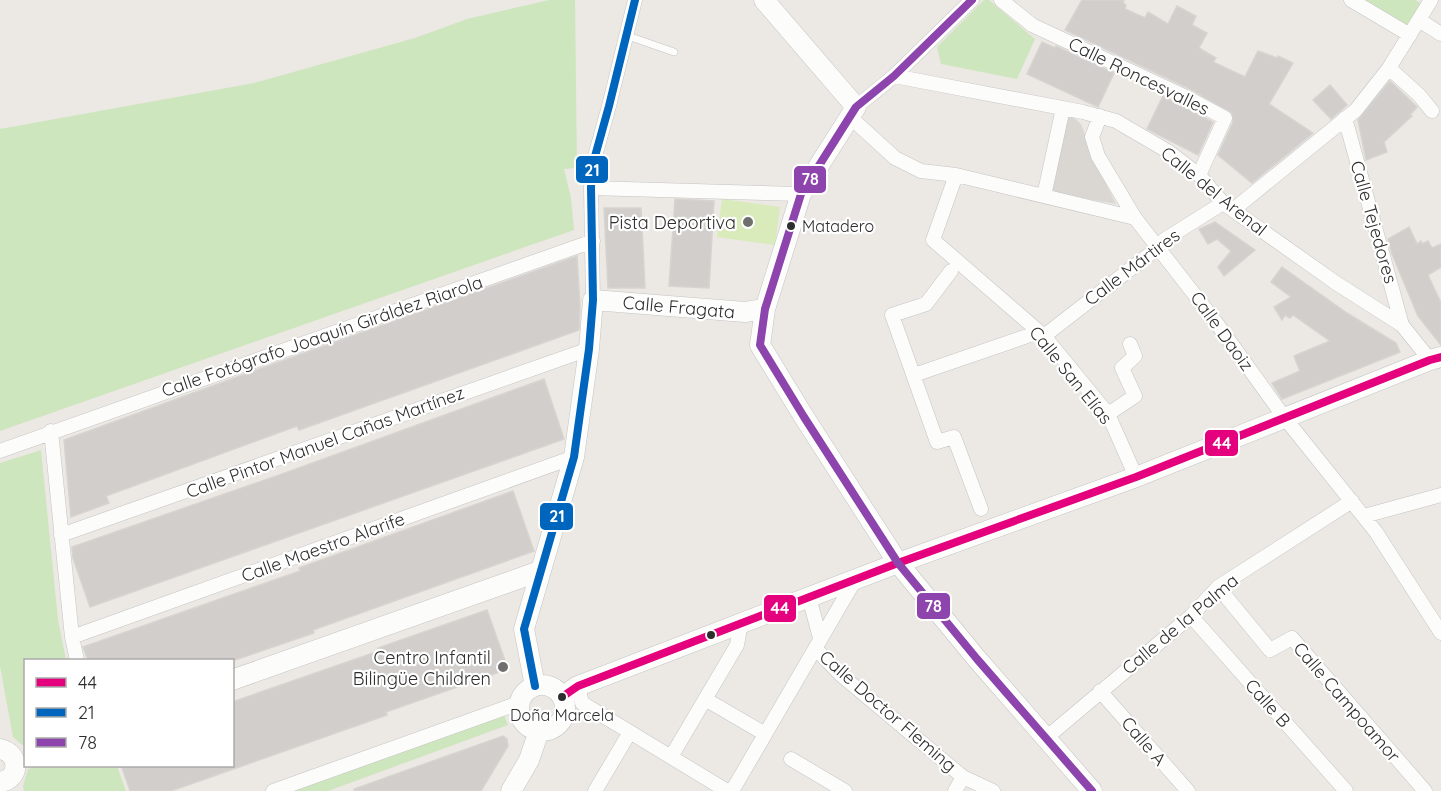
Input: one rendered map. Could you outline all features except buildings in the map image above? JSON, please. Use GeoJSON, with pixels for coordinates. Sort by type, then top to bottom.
{"type":"FeatureCollection","features":[{"type":"Feature","properties":{"kind":"street"},"geometry":{"type":"LineString","coordinates":[[534,686],[524,629],[574,457],[589,348],[593,300],[592,167],[635,0]]}},
{"type":"Feature","properties":{"kind":"street"},"geometry":{"type":"LineString","coordinates":[[764,0],[853,112],[895,158],[921,171],[938,175],[956,175],[1135,218]]}},
{"type":"Feature","properties":{"kind":"street"},"geometry":{"type":"LineString","coordinates":[[972,0],[894,76],[853,112],[801,194],[765,309],[760,345],[898,563],[976,659],[1092,791]]}},
{"type":"Feature","properties":{"kind":"street","name":"Calle Roncesvalles"},"geometry":{"type":"LineString","coordinates":[[1001,0],[1032,25],[1184,96],[1225,118],[1198,175]]}},
{"type":"Feature","properties":{"kind":"street"},"geometry":{"type":"LineString","coordinates":[[1351,0],[1410,35]]}},
{"type":"Feature","properties":{"kind":"street","name":"Calle Mártires"},"geometry":{"type":"LineString","coordinates":[[914,375],[1042,334],[1159,247],[1164,240],[1228,206],[1363,102],[1389,68],[1431,0]]}},
{"type":"Feature","properties":{"kind":"street"},"geometry":{"type":"LineString","coordinates":[[1419,20],[1441,34]]}},
{"type":"Feature","properties":{"kind":"street"},"geometry":{"type":"LineString","coordinates":[[1389,68],[1419,95],[1432,111]]}},
{"type":"Feature","properties":{"kind":"street","name":"Calle del Arenal"},"geometry":{"type":"LineString","coordinates":[[894,76],[1064,108],[1116,122],[1169,152],[1198,175],[1228,206],[1336,283],[1402,326],[1435,358]]}},
{"type":"Feature","properties":{"kind":"street"},"geometry":{"type":"LineString","coordinates":[[1044,196],[1064,108]]}},
{"type":"Feature","properties":{"kind":"street","name":"Calle Daoiz"},"geometry":{"type":"LineString","coordinates":[[1100,116],[1092,137],[1098,156],[1135,218],[1159,247],[1284,417],[1376,532],[1441,633]]}},
{"type":"Feature","properties":{"kind":"street","name":"Calle Tejedores"},"geometry":{"type":"LineString","coordinates":[[1345,118],[1402,326]]}},
{"type":"Feature","properties":{"kind":"street","name":"Calle San Elías"},"geometry":{"type":"LineString","coordinates":[[956,175],[933,240],[1042,334],[1108,414],[1136,477]]}},
{"type":"Feature","properties":{"kind":"street"},"geometry":{"type":"LineString","coordinates":[[591,188],[801,194]]}},
{"type":"Feature","properties":{"kind":"street","name":"Calle Fotógrafo Joaquín Giráldez Riarola"},"geometry":{"type":"LineString","coordinates":[[0,450],[593,241]]}},
{"type":"Feature","properties":{"kind":"street"},"geometry":{"type":"LineString","coordinates":[[951,271],[926,304],[892,315],[938,442],[954,437],[981,509]]}},
{"type":"Feature","properties":{"kind":"street","name":"Calle Fragata"},"geometry":{"type":"LineString","coordinates":[[593,300],[745,312],[765,309]]}},
{"type":"Feature","properties":{"kind":"street"},"geometry":{"type":"LineString","coordinates":[[1108,414],[1135,396],[1122,368],[1135,356],[1130,344]]}},
{"type":"Feature","properties":{"kind":"street","name":"Calle Pintor Manuel Cañas Martínez"},"geometry":{"type":"LineString","coordinates":[[61,535],[589,348]]}},
{"type":"Feature","properties":{"kind":"street"},"geometry":{"type":"LineString","coordinates":[[562,697],[578,686],[898,563],[1136,477],[1435,358]]}},
{"type":"Feature","properties":{"kind":"street"},"geometry":{"type":"LineString","coordinates":[[51,431],[72,637],[77,659]]}},
{"type":"Feature","properties":{"kind":"street","name":"Calle Maestro Alarife"},"geometry":{"type":"LineString","coordinates":[[72,637],[574,457]]}},
{"type":"Feature","properties":{"kind":"street"},"geometry":{"type":"LineString","coordinates":[[1364,516],[1441,495]]}},
{"type":"Feature","properties":{"kind":"street","name":"Calle de la Palma"},"geometry":{"type":"LineString","coordinates":[[1046,738],[1191,616],[1218,587],[1352,501]]}},
{"type":"Feature","properties":{"kind":"street"},"geometry":{"type":"LineString","coordinates":[[234,679],[540,571]]}},
{"type":"Feature","properties":{"kind":"street"},"geometry":{"type":"LineString","coordinates":[[732,791],[855,580]]}},
{"type":"Feature","properties":{"kind":"street","name":"Calle Campoamor"},"geometry":{"type":"LineString","coordinates":[[1218,587],[1270,650],[1292,638],[1425,791]]}},
{"type":"Feature","properties":{"kind":"street"},"geometry":{"type":"LineString","coordinates":[[808,597],[817,643]]}},
{"type":"Feature","properties":{"kind":"street","name":"Calle B"},"geometry":{"type":"LineString","coordinates":[[1191,616],[1346,791]]}},
{"type":"Feature","properties":{"kind":"street"},"geometry":{"type":"LineString","coordinates":[[671,757],[737,645],[741,623]]}},
{"type":"Feature","properties":{"kind":"street","name":"Calle Doctor Fleming"},"geometry":{"type":"LineString","coordinates":[[817,643],[841,675],[963,777],[993,791]]}},
{"type":"Feature","properties":{"kind":"street"},"geometry":{"type":"LineString","coordinates":[[534,686],[550,687],[562,697],[563,718],[553,728],[539,731],[525,724],[521,718],[519,703],[522,696],[534,686]]}},
{"type":"Feature","properties":{"kind":"street"},"geometry":{"type":"LineString","coordinates":[[578,686],[582,703],[727,791]]}},
{"type":"Feature","properties":{"kind":"street","name":"Calle A"},"geometry":{"type":"LineString","coordinates":[[1100,691],[1188,791]]}},
{"type":"Feature","properties":{"kind":"street"},"geometry":{"type":"LineString","coordinates":[[705,699],[765,734]]}},
{"type":"Feature","properties":{"kind":"street"},"geometry":{"type":"LineString","coordinates":[[273,791],[519,703]]}},
{"type":"Feature","properties":{"kind":"street"},"geometry":{"type":"LineString","coordinates":[[511,791],[529,760],[539,731]]}},
{"type":"Feature","properties":{"kind":"street"},"geometry":{"type":"LineString","coordinates":[[601,789],[630,732]]}},
{"type":"Feature","properties":{"kind":"street"},"geometry":{"type":"LineString","coordinates":[[3,785],[14,773],[13,754]]}},
{"type":"Feature","properties":{"kind":"street"},"geometry":{"type":"LineString","coordinates":[[791,759],[845,791]]}},
{"type":"Feature","properties":{"kind":"street"},"geometry":{"type":"LineString","coordinates":[[955,791],[963,777]]}},
{"type":"Feature","properties":{"kind":"lane"},"geometry":{"type":"LineString","coordinates":[[625,35],[674,52]]}},
{"type":"Feature","properties":{"kind":"green space"},"geometry":{"type":"Polygon","coordinates":[[[549,0],[575,0],[577,168],[564,169],[571,198],[574,230],[0,431],[0,129],[254,83],[415,38],[467,19],[549,0]]]}},
{"type":"Feature","properties":{"kind":"green space"},"geometry":{"type":"Polygon","coordinates":[[[984,0],[989,0],[1035,39],[1017,79],[941,64],[937,47],[984,0]]]}},
{"type":"Feature","properties":{"kind":"green space"},"geometry":{"type":"Polygon","coordinates":[[[1366,0],[1415,0],[1422,4],[1408,29],[1364,2],[1366,0]]]}},
{"type":"Feature","properties":{"kind":"green space","name":"Pista Deportiva"},"geometry":{"type":"Polygon","coordinates":[[[722,199],[780,207],[775,245],[717,237],[722,199]]]}},
{"type":"Feature","properties":{"kind":"green space"},"geometry":{"type":"Polygon","coordinates":[[[41,450],[58,620],[66,659],[24,659],[24,744],[22,745],[13,737],[0,666],[0,463],[41,450]]]}},
{"type":"Feature","properties":{"kind":"green space"},"geometry":{"type":"Polygon","coordinates":[[[504,715],[508,725],[328,791],[292,791],[504,715]]]}},
{"type":"Feature","properties":{"kind":"green space"},"geometry":{"type":"Polygon","coordinates":[[[35,767],[117,767],[126,791],[24,791],[23,786],[28,769],[35,767]]]}},
{"type":"Feature","properties":{"kind":"shaded area"},"geometry":{"type":"Polygon","coordinates":[[[1059,114],[1071,115],[1081,124],[1096,164],[1116,204],[1039,190],[1059,114]]]}},
{"type":"Feature","properties":{"kind":"transit line","name":"21"},"geometry":{"type":"LineString","coordinates":[[535,686],[524,629],[574,457],[589,349],[593,300],[592,167],[635,0]]}},
{"type":"Feature","properties":{"kind":"transit line","name":"78"},"geometry":{"type":"LineString","coordinates":[[972,0],[894,76],[856,107],[801,194],[765,309],[760,345],[898,563],[977,659],[1092,791]]}},
{"type":"Feature","properties":{"kind":"transit line","name":"44"},"geometry":{"type":"LineString","coordinates":[[562,697],[578,686],[898,563],[1136,477],[1441,357]]}},
{"type":"Feature","properties":{"kind":"place","name":"Pista Deportiva"},"geometry":{"type":"Point","coordinates":[748,222]}},
{"type":"Feature","properties":{"kind":"place","name":"Matadero"},"geometry":{"type":"Point","coordinates":[791,226]}},
{"type":"Feature","properties":{"kind":"place","name":"Centro Infantil Bilingüe Children"},"geometry":{"type":"Point","coordinates":[503,667]}},
{"type":"Feature","properties":{"kind":"place","name":"Doña Marcela"},"geometry":{"type":"Point","coordinates":[562,697]}}]}
